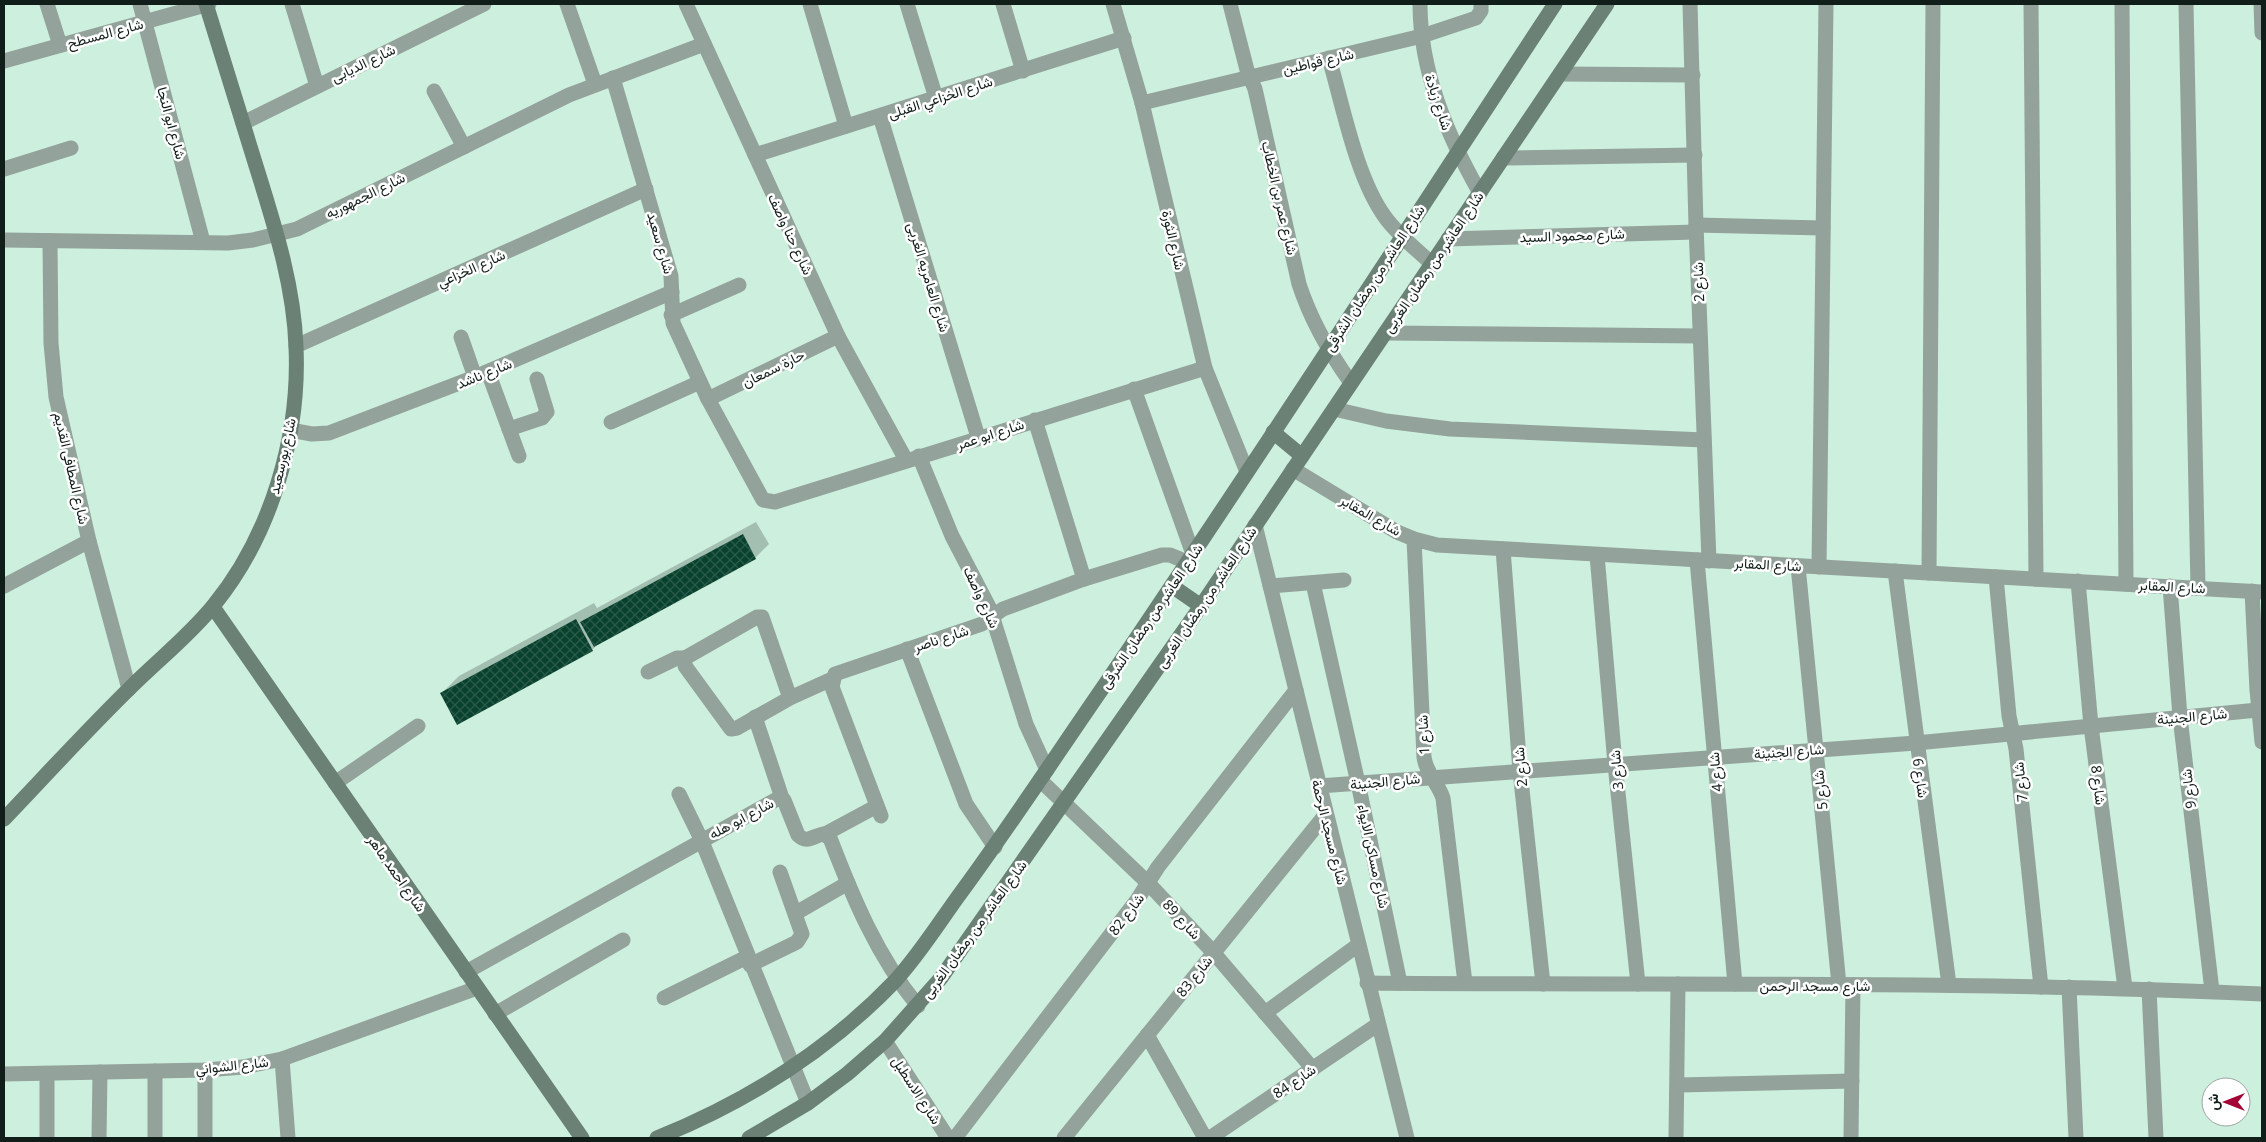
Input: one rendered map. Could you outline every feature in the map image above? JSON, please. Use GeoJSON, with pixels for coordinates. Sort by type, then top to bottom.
{"type":"FeatureCollection","features":[{"type":"Feature","properties":{"kind":"street"},"geometry":{"type":"LineString","coordinates":[[48,4],[60,45]]}},
{"type":"Feature","properties":{"kind":"street","name":"شارع ابو النجا"},"geometry":{"type":"LineString","coordinates":[[140,4],[203,242]]}},
{"type":"Feature","properties":{"kind":"street","name":"شارع المسطح"},"geometry":{"type":"LineString","coordinates":[[4,60],[207,4]]}},
{"type":"Feature","properties":{"kind":"street","name":"شارع بورسعيد"},"geometry":{"type":"LineString","coordinates":[[4,819],[129,689],[213,606],[234,578],[265,516],[282,468],[290,430],[295,388],[296,346],[289,292],[278,236],[207,4]]}},
{"type":"Feature","properties":{"kind":"street"},"geometry":{"type":"LineString","coordinates":[[292,4],[317,86]]}},
{"type":"Feature","properties":{"kind":"street","name":"شارع الديابى"},"geometry":{"type":"LineString","coordinates":[[243,124],[484,4]]}},
{"type":"Feature","properties":{"kind":"street"},"geometry":{"type":"LineString","coordinates":[[566,4],[595,84]]}},
{"type":"Feature","properties":{"kind":"street","name":"شارع حنا واصف"},"geometry":{"type":"LineString","coordinates":[[686,4],[838,336],[912,458]]}},
{"type":"Feature","properties":{"kind":"street"},"geometry":{"type":"LineString","coordinates":[[810,4],[846,126]]}},
{"type":"Feature","properties":{"kind":"street"},"geometry":{"type":"LineString","coordinates":[[907,4],[936,98]]}},
{"type":"Feature","properties":{"kind":"street"},"geometry":{"type":"LineString","coordinates":[[1003,4],[1023,71]]}},
{"type":"Feature","properties":{"kind":"street","name":"شارع الثورة"},"geometry":{"type":"LineString","coordinates":[[1113,4],[1142,102],[1204,368],[1247,472]]}},
{"type":"Feature","properties":{"kind":"street","name":"شارع عمر بن الخطاب"},"geometry":{"type":"LineString","coordinates":[[1230,4],[1255,89],[1306,306],[1327,350],[1351,383]]}},
{"type":"Feature","properties":{"kind":"street","name":"شارع زيادة"},"geometry":{"type":"LineString","coordinates":[[1420,4],[1422,36],[1434,93],[1457,152],[1480,193]]}},
{"type":"Feature","properties":{"kind":"street","name":"شارع قواطين"},"geometry":{"type":"LineString","coordinates":[[1142,102],[1422,36],[1476,18],[1481,11],[1480,4]]}},
{"type":"Feature","properties":{"kind":"street","name":"شارع العاشر من رمضان الشرقى"},"geometry":{"type":"LineString","coordinates":[[657,1138],[698,1122],[746,1097],[793,1068],[829,1040],[896,980],[994,847],[1172,586],[1555,4]]}},
{"type":"Feature","properties":{"kind":"street","name":"شارع العاشر من رمضان الغربى"},"geometry":{"type":"LineString","coordinates":[[750,1138],[808,1103],[847,1074],[885,1041],[941,978],[1201,606],[1607,4]]}},
{"type":"Feature","properties":{"kind":"street","name":"شارع 2"},"geometry":{"type":"LineString","coordinates":[[1690,4],[1704,440],[1703,561]]}},
{"type":"Feature","properties":{"kind":"street"},"geometry":{"type":"LineString","coordinates":[[1820,567],[1826,4]]}},
{"type":"Feature","properties":{"kind":"street"},"geometry":{"type":"LineString","coordinates":[[1930,573],[1933,4]]}},
{"type":"Feature","properties":{"kind":"street"},"geometry":{"type":"LineString","coordinates":[[2031,4],[2036,579]]}},
{"type":"Feature","properties":{"kind":"street"},"geometry":{"type":"LineString","coordinates":[[2122,4],[2126,584]]}},
{"type":"Feature","properties":{"kind":"street"},"geometry":{"type":"LineString","coordinates":[[2186,4],[2198,588]]}},
{"type":"Feature","properties":{"kind":"street"},"geometry":{"type":"LineString","coordinates":[[2262,4],[2262,33]]}},
{"type":"Feature","properties":{"kind":"street","name":"شارع الخزاعي القبلى"},"geometry":{"type":"LineString","coordinates":[[755,155],[1124,38]]}},
{"type":"Feature","properties":{"kind":"street","name":"شارع الجمهوريه"},"geometry":{"type":"LineString","coordinates":[[4,240],[203,242],[245,241],[278,236],[297,229],[464,146],[595,84],[704,44]]}},
{"type":"Feature","properties":{"kind":"street"},"geometry":{"type":"LineString","coordinates":[[1329,58],[1368,187],[1386,218],[1432,264]]}},
{"type":"Feature","properties":{"kind":"street"},"geometry":{"type":"LineString","coordinates":[[1560,74],[1693,75]]}},
{"type":"Feature","properties":{"kind":"street","name":"شارع سعيد"},"geometry":{"type":"LineString","coordinates":[[613,78],[672,276],[671,315],[673,323],[708,399],[759,495],[763,500],[775,502]]}},
{"type":"Feature","properties":{"kind":"street"},"geometry":{"type":"LineString","coordinates":[[434,91],[464,146]]}},
{"type":"Feature","properties":{"kind":"street","name":"شارع العامريه الغربى"},"geometry":{"type":"LineString","coordinates":[[880,116],[978,437]]}},
{"type":"Feature","properties":{"kind":"street"},"geometry":{"type":"LineString","coordinates":[[4,169],[71,148]]}},
{"type":"Feature","properties":{"kind":"street"},"geometry":{"type":"LineString","coordinates":[[1504,158],[1695,155]]}},
{"type":"Feature","properties":{"kind":"street","name":"شارع الخزاعي"},"geometry":{"type":"LineString","coordinates":[[296,346],[646,189]]}},
{"type":"Feature","properties":{"kind":"street","name":"شارع محمود السيد"},"geometry":{"type":"LineString","coordinates":[[1448,239],[1696,228],[1824,228]]}},
{"type":"Feature","properties":{"kind":"street","name":"شارع المطافى القديم"},"geometry":{"type":"LineString","coordinates":[[50,241],[53,380],[89,541],[129,689]]}},
{"type":"Feature","properties":{"kind":"street"},"geometry":{"type":"LineString","coordinates":[[671,315],[739,285]]}},
{"type":"Feature","properties":{"kind":"street","name":"شارع ناشد"},"geometry":{"type":"LineString","coordinates":[[290,430],[312,434],[329,432],[482,374],[672,292]]}},
{"type":"Feature","properties":{"kind":"street"},"geometry":{"type":"LineString","coordinates":[[1385,333],[1700,336]]}},
{"type":"Feature","properties":{"kind":"street","name":"حارة سمعان"},"geometry":{"type":"LineString","coordinates":[[708,399],[838,336]]}},
{"type":"Feature","properties":{"kind":"street"},"geometry":{"type":"LineString","coordinates":[[462,337],[509,429],[519,456]]}},
{"type":"Feature","properties":{"kind":"street","name":"شارع ابو عمر"},"geometry":{"type":"LineString","coordinates":[[775,502],[978,437],[1204,368]]}},
{"type":"Feature","properties":{"kind":"street"},"geometry":{"type":"LineString","coordinates":[[509,429],[545,415],[547,407],[537,379]]}},
{"type":"Feature","properties":{"kind":"street"},"geometry":{"type":"LineString","coordinates":[[611,422],[700,382]]}},
{"type":"Feature","properties":{"kind":"street"},"geometry":{"type":"LineString","coordinates":[[1134,389],[1190,558]]}},
{"type":"Feature","properties":{"kind":"street"},"geometry":{"type":"LineString","coordinates":[[1334,409],[1386,421],[1450,429],[1704,440]]}},
{"type":"Feature","properties":{"kind":"street"},"geometry":{"type":"LineString","coordinates":[[1035,420],[1084,579]]}},
{"type":"Feature","properties":{"kind":"street"},"geometry":{"type":"LineString","coordinates":[[1273,432],[1298,462]]}},
{"type":"Feature","properties":{"kind":"street","name":"شارع واصف"},"geometry":{"type":"LineString","coordinates":[[912,458],[993,616],[1043,775]]}},
{"type":"Feature","properties":{"kind":"street","name":"شارع المقابر"},"geometry":{"type":"LineString","coordinates":[[1298,462],[1379,522],[1414,540],[1452,546],[2257,591]]}},
{"type":"Feature","properties":{"kind":"street","name":"شارع مسجد الرحمة"},"geometry":{"type":"LineString","coordinates":[[1255,525],[1403,1137]]}},
{"type":"Feature","properties":{"kind":"street","name":"شارع 1"},"geometry":{"type":"LineString","coordinates":[[1414,540],[1424,757],[1425,764],[1443,798],[1465,984]]}},
{"type":"Feature","properties":{"kind":"street"},"geometry":{"type":"LineString","coordinates":[[4,586],[89,541]]}},
{"type":"Feature","properties":{"kind":"street","name":"شارع 2"},"geometry":{"type":"LineString","coordinates":[[1503,550],[1520,771],[1543,984]]}},
{"type":"Feature","properties":{"kind":"street","name":"شارع ناصر"},"geometry":{"type":"LineString","coordinates":[[685,658],[685,666],[729,727],[737,728],[790,698],[832,679],[840,671],[982,624],[1003,609],[1084,579],[1162,555],[1190,558]]}},
{"type":"Feature","properties":{"kind":"street","name":"شارع 3"},"geometry":{"type":"LineString","coordinates":[[1597,555],[1615,764],[1638,984]]}},
{"type":"Feature","properties":{"kind":"street","name":"شارع 4"},"geometry":{"type":"LineString","coordinates":[[1703,561],[1713,756],[1735,984]]}},
{"type":"Feature","properties":{"kind":"street","name":"شارع 5"},"geometry":{"type":"LineString","coordinates":[[1798,566],[1816,749],[1846,985],[1852,1081],[1851,1138]]}},
{"type":"Feature","properties":{"kind":"street","name":"شارع 6"},"geometry":{"type":"LineString","coordinates":[[1895,571],[1948,985]]}},
{"type":"Feature","properties":{"kind":"street","name":"شارع 7"},"geometry":{"type":"LineString","coordinates":[[1996,577],[2009,716],[2016,749],[2040,987]]}},
{"type":"Feature","properties":{"kind":"street"},"geometry":{"type":"LineString","coordinates":[[1270,586],[1344,580]]}},
{"type":"Feature","properties":{"kind":"street","name":"شارع 8"},"geometry":{"type":"LineString","coordinates":[[2078,581],[2091,726],[2125,988]]}},
{"type":"Feature","properties":{"kind":"street","name":"شارع مساكن الايواء"},"geometry":{"type":"LineString","coordinates":[[1313,583],[1400,983]]}},
{"type":"Feature","properties":{"kind":"street"},"geometry":{"type":"LineString","coordinates":[[1172,586],[1201,606]]}},
{"type":"Feature","properties":{"kind":"street","name":"شارع 9"},"geometry":{"type":"LineString","coordinates":[[2170,586],[2180,717],[2212,992]]}},
{"type":"Feature","properties":{"kind":"street"},"geometry":{"type":"LineString","coordinates":[[2257,591],[2258,710],[2262,742]]}},
{"type":"Feature","properties":{"kind":"street","name":"شارع احمد ماهر"},"geometry":{"type":"LineString","coordinates":[[213,606],[582,1138]]}},
{"type":"Feature","properties":{"kind":"street"},"geometry":{"type":"LineString","coordinates":[[648,672],[677,658],[685,658],[757,617],[762,617],[790,698]]}},
{"type":"Feature","properties":{"kind":"street"},"geometry":{"type":"LineString","coordinates":[[907,649],[966,804],[994,847]]}},
{"type":"Feature","properties":{"kind":"street"},"geometry":{"type":"LineString","coordinates":[[832,679],[832,687],[879,811],[825,834],[830,838],[872,936],[896,980],[918,1006]]}},
{"type":"Feature","properties":{"kind":"street","name":"شارع 82"},"geometry":{"type":"LineString","coordinates":[[955,1138],[1296,690]]}},
{"type":"Feature","properties":{"kind":"street","name":"شارع الجنينة"},"geometry":{"type":"LineString","coordinates":[[1319,786],[1713,756],[1916,743],[2258,710]]}},
{"type":"Feature","properties":{"kind":"street"},"geometry":{"type":"LineString","coordinates":[[755,717],[782,798]]}},
{"type":"Feature","properties":{"kind":"street"},"geometry":{"type":"LineString","coordinates":[[335,783],[418,726]]}},
{"type":"Feature","properties":{"kind":"street","name":"شارع 89"},"geometry":{"type":"LineString","coordinates":[[1043,775],[1064,802],[1148,883],[1213,952],[1312,1069]]}},
{"type":"Feature","properties":{"kind":"street"},"geometry":{"type":"LineString","coordinates":[[679,794],[701,839],[808,1103]]}},
{"type":"Feature","properties":{"kind":"street","name":"شارع ابو هله"},"geometry":{"type":"LineString","coordinates":[[466,972],[776,798],[782,798],[801,838],[811,839],[825,834]]}},
{"type":"Feature","properties":{"kind":"street","name":"شارع 83"},"geometry":{"type":"LineString","coordinates":[[1064,1138],[1326,814]]}},
{"type":"Feature","properties":{"kind":"street"},"geometry":{"type":"LineString","coordinates":[[664,998],[800,939],[802,930],[780,872]]}},
{"type":"Feature","properties":{"kind":"street"},"geometry":{"type":"LineString","coordinates":[[796,914],[848,883]]}},
{"type":"Feature","properties":{"kind":"street"},"geometry":{"type":"LineString","coordinates":[[495,1014],[623,940]]}},
{"type":"Feature","properties":{"kind":"street"},"geometry":{"type":"LineString","coordinates":[[1265,1013],[1358,945]]}},
{"type":"Feature","properties":{"kind":"street","name":"شارع مسجد الرحمن"},"geometry":{"type":"LineString","coordinates":[[1367,983],[1948,985],[2149,988],[2262,994]]}},
{"type":"Feature","properties":{"kind":"street"},"geometry":{"type":"LineString","coordinates":[[1676,1138],[1678,984]]}},
{"type":"Feature","properties":{"kind":"street"},"geometry":{"type":"LineString","coordinates":[[2069,987],[2076,1138]]}},
{"type":"Feature","properties":{"kind":"street","name":"شارع الشواني"},"geometry":{"type":"LineString","coordinates":[[4,1074],[205,1070],[244,1067],[282,1059],[477,988]]}},
{"type":"Feature","properties":{"kind":"street"},"geometry":{"type":"LineString","coordinates":[[2149,988],[2156,1138]]}},
{"type":"Feature","properties":{"kind":"street","name":"شارع 84"},"geometry":{"type":"LineString","coordinates":[[1210,1138],[1377,1024]]}},
{"type":"Feature","properties":{"kind":"street"},"geometry":{"type":"LineString","coordinates":[[1147,1035],[1205,1138]]}},
{"type":"Feature","properties":{"kind":"street","name":"شارع الاسطبل"},"geometry":{"type":"LineString","coordinates":[[885,1041],[948,1138]]}},
{"type":"Feature","properties":{"kind":"street"},"geometry":{"type":"LineString","coordinates":[[282,1059],[288,1138]]}},
{"type":"Feature","properties":{"kind":"street"},"geometry":{"type":"LineString","coordinates":[[205,1070],[205,1138]]}},
{"type":"Feature","properties":{"kind":"street"},"geometry":{"type":"LineString","coordinates":[[154,1138],[155,1071]]}},
{"type":"Feature","properties":{"kind":"street"},"geometry":{"type":"LineString","coordinates":[[99,1138],[100,1072]]}},
{"type":"Feature","properties":{"kind":"street"},"geometry":{"type":"LineString","coordinates":[[47,1074],[47,1138]]}},
{"type":"Feature","properties":{"kind":"street"},"geometry":{"type":"LineString","coordinates":[[1678,1085],[1852,1081]]}},
{"type":"Feature","properties":{"kind":"building"},"geometry":{"type":"Polygon","coordinates":[[[743,534],[756,559],[594,647],[580,622],[743,534]]]}},
{"type":"Feature","properties":{"kind":"building"},"geometry":{"type":"Polygon","coordinates":[[[576,619],[593,651],[457,725],[440,693],[576,619]]]}}]}
